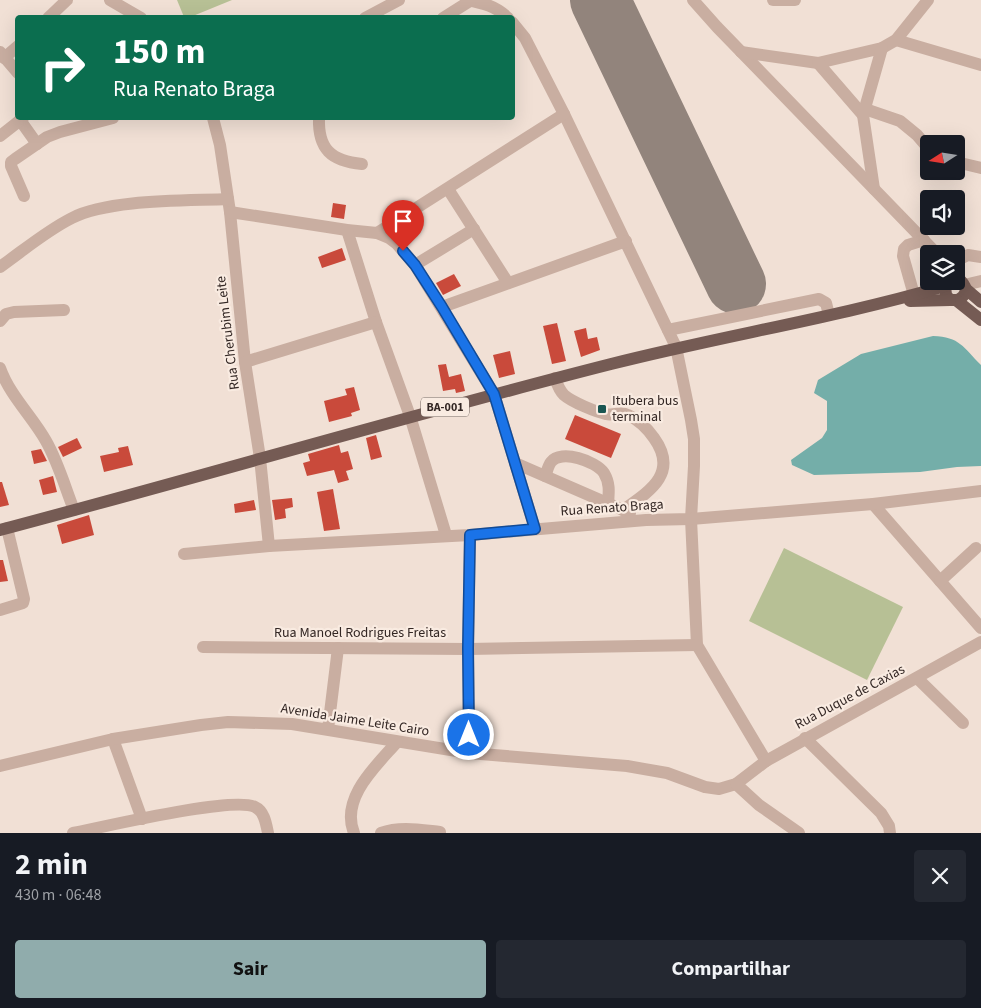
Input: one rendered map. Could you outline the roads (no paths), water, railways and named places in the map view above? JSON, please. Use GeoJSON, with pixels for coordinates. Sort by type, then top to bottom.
{"type":"FeatureCollection","features":[{"type":"Feature","properties":{"kind":"main road","name":"BA-001"},"geometry":{"type":"LineString","coordinates":[[3,529],[410,416],[555,378],[676,347],[829,315],[932,290]]}},
{"type":"Feature","properties":{"kind":"main road"},"geometry":{"type":"LineString","coordinates":[[950,290],[946,295],[981,320]]}},
{"type":"Feature","properties":{"kind":"main road"},"geometry":{"type":"LineString","coordinates":[[953,300],[962,298],[959,290]]}},
{"type":"Feature","properties":{"kind":"main road"},"geometry":{"type":"LineString","coordinates":[[965,290],[981,302]]}},
{"type":"Feature","properties":{"kind":"main road","name":"BA-001"},"geometry":{"type":"LineString","coordinates":[[895,300],[953,300]]}},
{"type":"Feature","properties":{"kind":"street"},"geometry":{"type":"LineString","coordinates":[[51,15],[67,0]]}},
{"type":"Feature","properties":{"kind":"street"},"geometry":{"type":"LineString","coordinates":[[110,0],[136,15]]}},
{"type":"Feature","properties":{"kind":"street"},"geometry":{"type":"LineString","coordinates":[[371,15],[399,0]]}},
{"type":"Feature","properties":{"kind":"street"},"geometry":{"type":"LineString","coordinates":[[693,0],[929,245]]}},
{"type":"Feature","properties":{"kind":"street"},"geometry":{"type":"LineString","coordinates":[[773,0],[795,0]]}},
{"type":"Feature","properties":{"kind":"street"},"geometry":{"type":"LineString","coordinates":[[742,52],[818,63],[882,48],[896,40],[928,0]]}},
{"type":"Feature","properties":{"kind":"street"},"geometry":{"type":"LineString","coordinates":[[448,15],[474,1],[495,7],[504,15]]}},
{"type":"Feature","properties":{"kind":"street"},"geometry":{"type":"LineString","coordinates":[[515,26],[525,38],[564,114],[676,347],[694,439],[691,519],[697,645],[766,761]]}},
{"type":"Feature","properties":{"kind":"street"},"geometry":{"type":"LineString","coordinates":[[896,40],[981,65]]}},
{"type":"Feature","properties":{"kind":"street"},"geometry":{"type":"LineString","coordinates":[[15,48],[2,55],[15,70]]}},
{"type":"Feature","properties":{"kind":"street"},"geometry":{"type":"LineString","coordinates":[[874,189],[864,112],[882,48]]}},
{"type":"Feature","properties":{"kind":"street"},"geometry":{"type":"LineString","coordinates":[[818,63],[864,112],[900,121],[920,138]]}},
{"type":"Feature","properties":{"kind":"street"},"geometry":{"type":"LineString","coordinates":[[377,233],[564,114]]}},
{"type":"Feature","properties":{"kind":"street"},"geometry":{"type":"LineString","coordinates":[[0,136],[21,120]]}},
{"type":"Feature","properties":{"kind":"street"},"geometry":{"type":"LineString","coordinates":[[23,120],[37,144]]}},
{"type":"Feature","properties":{"kind":"street"},"geometry":{"type":"LineString","coordinates":[[24,196],[13,172],[12,162],[37,144],[60,132],[106,120]]}},
{"type":"Feature","properties":{"kind":"street","name":"Rua Cherubim Leite"},"geometry":{"type":"LineString","coordinates":[[214,120],[220,145],[229,206],[245,362],[260,458],[269,546]]}},
{"type":"Feature","properties":{"kind":"street"},"geometry":{"type":"LineString","coordinates":[[319,120],[321,141],[326,149],[342,161],[362,164]]}},
{"type":"Feature","properties":{"kind":"street"},"geometry":{"type":"LineString","coordinates":[[965,164],[981,168]]}},
{"type":"Feature","properties":{"kind":"street"},"geometry":{"type":"LineString","coordinates":[[448,189],[508,283]]}},
{"type":"Feature","properties":{"kind":"street"},"geometry":{"type":"LineString","coordinates":[[0,267],[54,228],[74,217],[92,211],[132,205],[229,206],[347,230],[377,233],[389,238],[397,244],[415,265],[494,394],[535,529]]}},
{"type":"Feature","properties":{"kind":"street"},"geometry":{"type":"LineString","coordinates":[[415,265],[474,229]]}},
{"type":"Feature","properties":{"kind":"street"},"geometry":{"type":"LineString","coordinates":[[347,230],[376,322],[410,416],[446,536]]}},
{"type":"Feature","properties":{"kind":"street"},"geometry":{"type":"LineString","coordinates":[[914,295],[903,256],[904,249],[908,245],[924,240]]}},
{"type":"Feature","properties":{"kind":"street"},"geometry":{"type":"LineString","coordinates":[[442,307],[626,241]]}},
{"type":"Feature","properties":{"kind":"street"},"geometry":{"type":"LineString","coordinates":[[965,256],[968,255],[981,257]]}},
{"type":"Feature","properties":{"kind":"street"},"geometry":{"type":"LineString","coordinates":[[965,282],[981,281]]}},
{"type":"Feature","properties":{"kind":"street"},"geometry":{"type":"LineString","coordinates":[[668,330],[820,300],[826,303],[829,315]]}},
{"type":"Feature","properties":{"kind":"street"},"geometry":{"type":"LineString","coordinates":[[0,321],[6,314],[14,312],[64,310]]}},
{"type":"Feature","properties":{"kind":"street"},"geometry":{"type":"LineString","coordinates":[[747,313],[751,332]]}},
{"type":"Feature","properties":{"kind":"street"},"geometry":{"type":"LineString","coordinates":[[245,362],[376,322]]}},
{"type":"Feature","properties":{"kind":"street"},"geometry":{"type":"LineString","coordinates":[[0,368],[15,398],[38,427],[47,442],[57,463],[74,510]]}},
{"type":"Feature","properties":{"kind":"street"},"geometry":{"type":"LineString","coordinates":[[555,378],[563,394],[573,400],[607,415],[621,412],[637,420],[644,425],[661,449],[664,462],[661,477],[646,494],[622,510]]}},
{"type":"Feature","properties":{"kind":"street"},"geometry":{"type":"LineString","coordinates":[[546,476],[551,461],[556,458],[582,459],[592,463],[604,473],[608,482],[610,489],[608,503]]}},
{"type":"Feature","properties":{"kind":"street"},"geometry":{"type":"LineString","coordinates":[[515,463],[646,520]]}},
{"type":"Feature","properties":{"kind":"street","name":"Rua Renato Braga"},"geometry":{"type":"LineString","coordinates":[[184,554],[269,546],[470,535],[646,520],[691,519],[873,504],[981,492]]}},
{"type":"Feature","properties":{"kind":"street"},"geometry":{"type":"LineString","coordinates":[[873,504],[981,628]]}},
{"type":"Feature","properties":{"kind":"street"},"geometry":{"type":"LineString","coordinates":[[0,610],[23,603],[24,599],[3,529]]}},
{"type":"Feature","properties":{"kind":"street"},"geometry":{"type":"LineString","coordinates":[[469,753],[470,535]]}},
{"type":"Feature","properties":{"kind":"street"},"geometry":{"type":"LineString","coordinates":[[940,581],[976,548]]}},
{"type":"Feature","properties":{"kind":"street","name":"Rua Duque de Caxias"},"geometry":{"type":"LineString","coordinates":[[736,784],[766,761],[805,738],[981,642]]}},
{"type":"Feature","properties":{"kind":"street","name":"Rua Manoel Rodrigues Freitas"},"geometry":{"type":"LineString","coordinates":[[203,647],[468,648],[697,645]]}},
{"type":"Feature","properties":{"kind":"street"},"geometry":{"type":"LineString","coordinates":[[328,729],[338,648]]}},
{"type":"Feature","properties":{"kind":"street"},"geometry":{"type":"LineString","coordinates":[[917,678],[963,723]]}},
{"type":"Feature","properties":{"kind":"street","name":"Avenida Jaime Leite Cairo"},"geometry":{"type":"LineString","coordinates":[[0,766],[113,738],[228,722],[292,724],[469,753],[646,769],[667,773],[705,787],[719,789],[736,784]]}},
{"type":"Feature","properties":{"kind":"street"},"geometry":{"type":"LineString","coordinates":[[113,738],[142,819]]}},
{"type":"Feature","properties":{"kind":"street"},"geometry":{"type":"LineString","coordinates":[[805,738],[881,813],[889,826],[890,833]]}},
{"type":"Feature","properties":{"kind":"street"},"geometry":{"type":"LineString","coordinates":[[354,833],[351,818],[355,796],[362,784],[397,742]]}},
{"type":"Feature","properties":{"kind":"street"},"geometry":{"type":"LineString","coordinates":[[736,784],[759,805],[799,833]]}},
{"type":"Feature","properties":{"kind":"street"},"geometry":{"type":"LineString","coordinates":[[73,833],[200,808],[246,804],[260,810],[268,833]]}},
{"type":"Feature","properties":{"kind":"street"},"geometry":{"type":"LineString","coordinates":[[381,833],[402,829],[440,832]]}},
{"type":"Feature","properties":{"kind":"water"},"geometry":{"type":"Polygon","coordinates":[[[933,336],[949,338],[960,344],[981,365],[981,466],[920,472],[814,475],[792,465],[791,460],[822,438],[827,430],[827,401],[814,393],[818,380],[861,354],[933,336]]]}},
{"type":"Feature","properties":{"kind":"place","name":"Itubera bus terminal"},"geometry":{"type":"Point","coordinates":[602,409]}}]}
